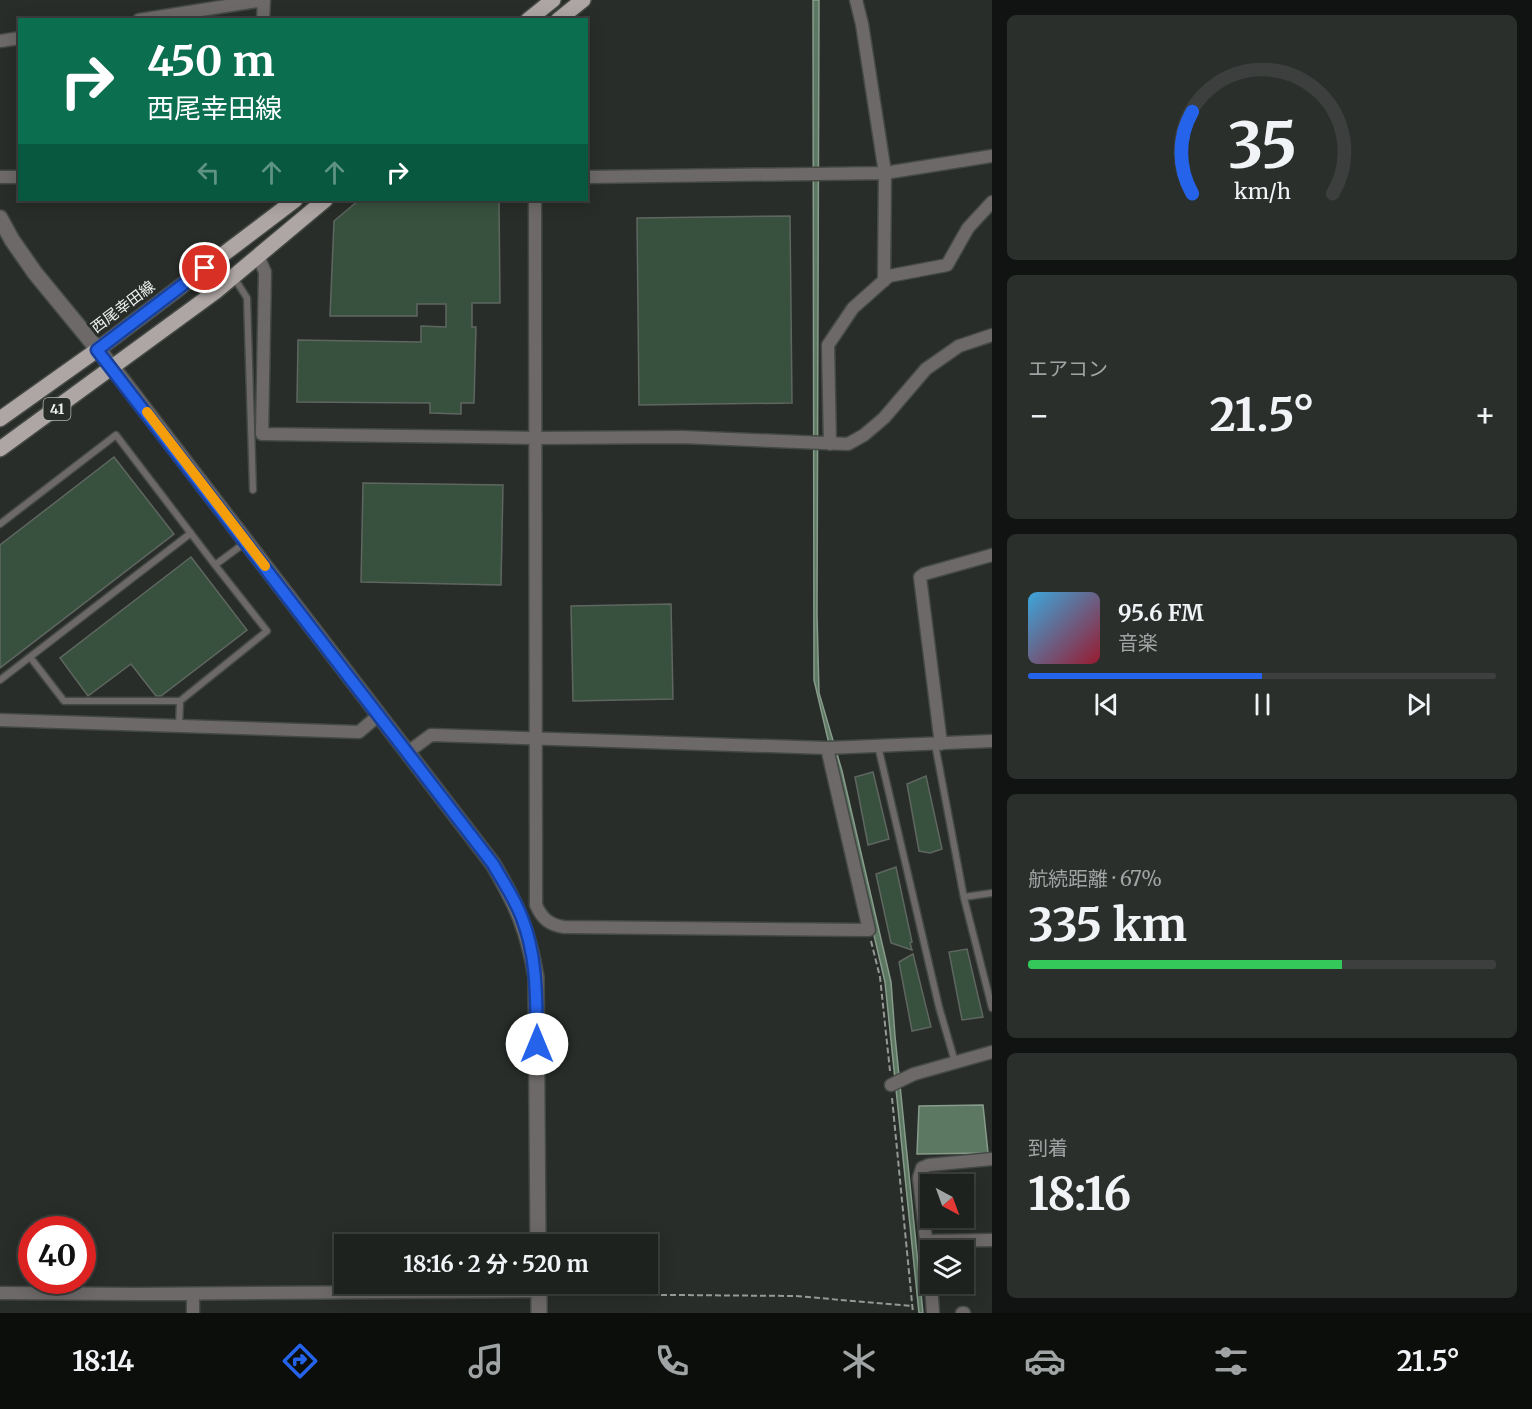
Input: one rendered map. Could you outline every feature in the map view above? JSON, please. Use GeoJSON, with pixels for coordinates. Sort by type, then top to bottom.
{"type":"FeatureCollection","features":[{"type":"Feature","properties":{"kind":"main road"},"geometry":{"type":"LineString","coordinates":[[530,18],[553,0]]}},
{"type":"Feature","properties":{"kind":"main road"},"geometry":{"type":"LineString","coordinates":[[560,18],[583,0]]}},
{"type":"Feature","properties":{"kind":"main road","name":"西尾幸田線"},"geometry":{"type":"LineString","coordinates":[[0,419],[97,350],[294,201]]}},
{"type":"Feature","properties":{"kind":"main road","name":"41"},"geometry":{"type":"LineString","coordinates":[[0,449],[215,292],[324,201]]}},
{"type":"Feature","properties":{"kind":"street"},"geometry":{"type":"LineString","coordinates":[[152,18],[264,0],[263,18]]}},
{"type":"Feature","properties":{"kind":"street"},"geometry":{"type":"LineString","coordinates":[[856,0],[862,24],[885,173],[884,281]]}},
{"type":"Feature","properties":{"kind":"street"},"geometry":{"type":"LineString","coordinates":[[0,41],[18,38]]}},
{"type":"Feature","properties":{"kind":"street"},"geometry":{"type":"LineString","coordinates":[[588,177],[885,173],[992,156]]}},
{"type":"Feature","properties":{"kind":"street"},"geometry":{"type":"LineString","coordinates":[[0,177],[18,177]]}},
{"type":"Feature","properties":{"kind":"street"},"geometry":{"type":"LineString","coordinates":[[535,201],[536,905],[539,913],[552,925],[564,927],[869,930],[827,748]]}},
{"type":"Feature","properties":{"kind":"street"},"geometry":{"type":"LineString","coordinates":[[830,444],[828,345],[853,308],[889,276],[948,265],[968,228],[992,202]]}},
{"type":"Feature","properties":{"kind":"street"},"geometry":{"type":"LineString","coordinates":[[0,218],[35,273],[113,368],[493,864],[522,917],[536,977],[538,1234]]}},
{"type":"Feature","properties":{"kind":"street"},"geometry":{"type":"LineString","coordinates":[[258,256],[265,272],[262,434],[537,438],[681,437],[848,444],[864,435],[884,418],[926,369],[959,346],[992,335]]}},
{"type":"Feature","properties":{"kind":"street"},"geometry":{"type":"LineString","coordinates":[[938,744],[920,577],[992,555]]}},
{"type":"Feature","properties":{"kind":"street"},"geometry":{"type":"LineString","coordinates":[[0,720],[358,732],[379,715]]}},
{"type":"Feature","properties":{"kind":"street"},"geometry":{"type":"LineString","coordinates":[[408,752],[431,735],[827,748],[992,741]]}},
{"type":"Feature","properties":{"kind":"street"},"geometry":{"type":"LineString","coordinates":[[892,1085],[914,1074],[992,1052]]}},
{"type":"Feature","properties":{"kind":"street"},"geometry":{"type":"LineString","coordinates":[[927,1240],[919,1178],[922,1168],[929,1165],[992,1159]]}},
{"type":"Feature","properties":{"kind":"street"},"geometry":{"type":"LineString","coordinates":[[974,1241],[992,1240]]}},
{"type":"Feature","properties":{"kind":"street"},"geometry":{"type":"LineString","coordinates":[[0,1293],[193,1294],[334,1292]]}},
{"type":"Feature","properties":{"kind":"street"},"geometry":{"type":"LineString","coordinates":[[193,1294],[193,1313]]}},
{"type":"Feature","properties":{"kind":"street"},"geometry":{"type":"LineString","coordinates":[[539,1294],[539,1313]]}},
{"type":"Feature","properties":{"kind":"street"},"geometry":{"type":"LineString","coordinates":[[932,1294],[933,1313]]}},
{"type":"Feature","properties":{"kind":"lane"},"geometry":{"type":"LineString","coordinates":[[232,276],[248,298],[253,490]]}},
{"type":"Feature","properties":{"kind":"lane"},"geometry":{"type":"LineString","coordinates":[[0,524],[116,435],[267,631],[180,701],[64,701],[30,657]]}},
{"type":"Feature","properties":{"kind":"lane"},"geometry":{"type":"LineString","coordinates":[[0,680],[191,533]]}},
{"type":"Feature","properties":{"kind":"lane"},"geometry":{"type":"LineString","coordinates":[[215,565],[246,541]]}},
{"type":"Feature","properties":{"kind":"lane"},"geometry":{"type":"LineString","coordinates":[[179,727],[180,701]]}},
{"type":"Feature","properties":{"kind":"lane"},"geometry":{"type":"LineString","coordinates":[[938,744],[964,897],[992,1008]]}},
{"type":"Feature","properties":{"kind":"lane"},"geometry":{"type":"LineString","coordinates":[[878,746],[939,1007],[955,1062]]}},
{"type":"Feature","properties":{"kind":"lane"},"geometry":{"type":"LineString","coordinates":[[964,897],[992,893]]}},
{"type":"Feature","properties":{"kind":"path"},"geometry":{"type":"LineString","coordinates":[[869,930],[880,977],[913,1313]]}},
{"type":"Feature","properties":{"kind":"path"},"geometry":{"type":"LineString","coordinates":[[552,1294],[795,1296],[913,1306]]}},
{"type":"Feature","properties":{"kind":"shaded area"},"geometry":{"type":"Polygon","coordinates":[[[813,0],[819,0],[817,615],[819,693],[842,771],[891,982],[923,1313],[919,1313],[885,982],[814,680],[813,0]]]}},
{"type":"Feature","properties":{"kind":"shaded area"},"geometry":{"type":"Polygon","coordinates":[[[983,1105],[988,1153],[917,1154],[919,1106],[983,1105]]]}},
{"type":"Feature","properties":{"kind":"building"},"geometry":{"type":"Polygon","coordinates":[[[358,201],[499,201],[500,303],[472,303],[472,327],[476,327],[474,403],[461,403],[461,414],[430,413],[430,403],[297,402],[298,340],[421,342],[421,326],[446,327],[446,304],[417,304],[417,316],[330,316],[334,221],[358,201]]]}},
{"type":"Feature","properties":{"kind":"building"},"geometry":{"type":"Polygon","coordinates":[[[790,216],[792,403],[639,405],[637,218],[790,216]]]}},
{"type":"Feature","properties":{"kind":"building"},"geometry":{"type":"Polygon","coordinates":[[[114,457],[174,534],[0,668],[0,545],[114,457]]]}},
{"type":"Feature","properties":{"kind":"building"},"geometry":{"type":"Polygon","coordinates":[[[363,483],[503,485],[501,585],[361,582],[363,483]]]}},
{"type":"Feature","properties":{"kind":"building"},"geometry":{"type":"Polygon","coordinates":[[[191,557],[247,630],[161,696],[156,696],[131,664],[88,696],[60,658],[191,557]]]}},
{"type":"Feature","properties":{"kind":"building"},"geometry":{"type":"Polygon","coordinates":[[[671,604],[673,699],[573,701],[571,606],[671,604]]]}},
{"type":"Feature","properties":{"kind":"building"},"geometry":{"type":"Polygon","coordinates":[[[873,772],[889,839],[868,845],[855,777],[873,772]]]}},
{"type":"Feature","properties":{"kind":"building"},"geometry":{"type":"Polygon","coordinates":[[[926,776],[942,849],[930,853],[919,851],[907,784],[926,776]]]}},
{"type":"Feature","properties":{"kind":"building"},"geometry":{"type":"Polygon","coordinates":[[[896,867],[912,950],[891,943],[876,874],[896,867]]]}},
{"type":"Feature","properties":{"kind":"building"},"geometry":{"type":"Polygon","coordinates":[[[967,949],[983,1017],[962,1020],[949,952],[967,949]]]}},
{"type":"Feature","properties":{"kind":"building"},"geometry":{"type":"Polygon","coordinates":[[[913,954],[931,1027],[912,1031],[899,962],[913,954]]]}},
{"type":"Feature","properties":{"kind":"slow traffic"},"geometry":{"type":"LineString","coordinates":[[147,412],[265,566]]}},
{"type":"Feature","properties":{"kind":"route"},"geometry":{"type":"LineString","coordinates":[[205,268],[97,350],[493,864],[522,917],[531,948],[536,977],[537,1044]]}}]}
